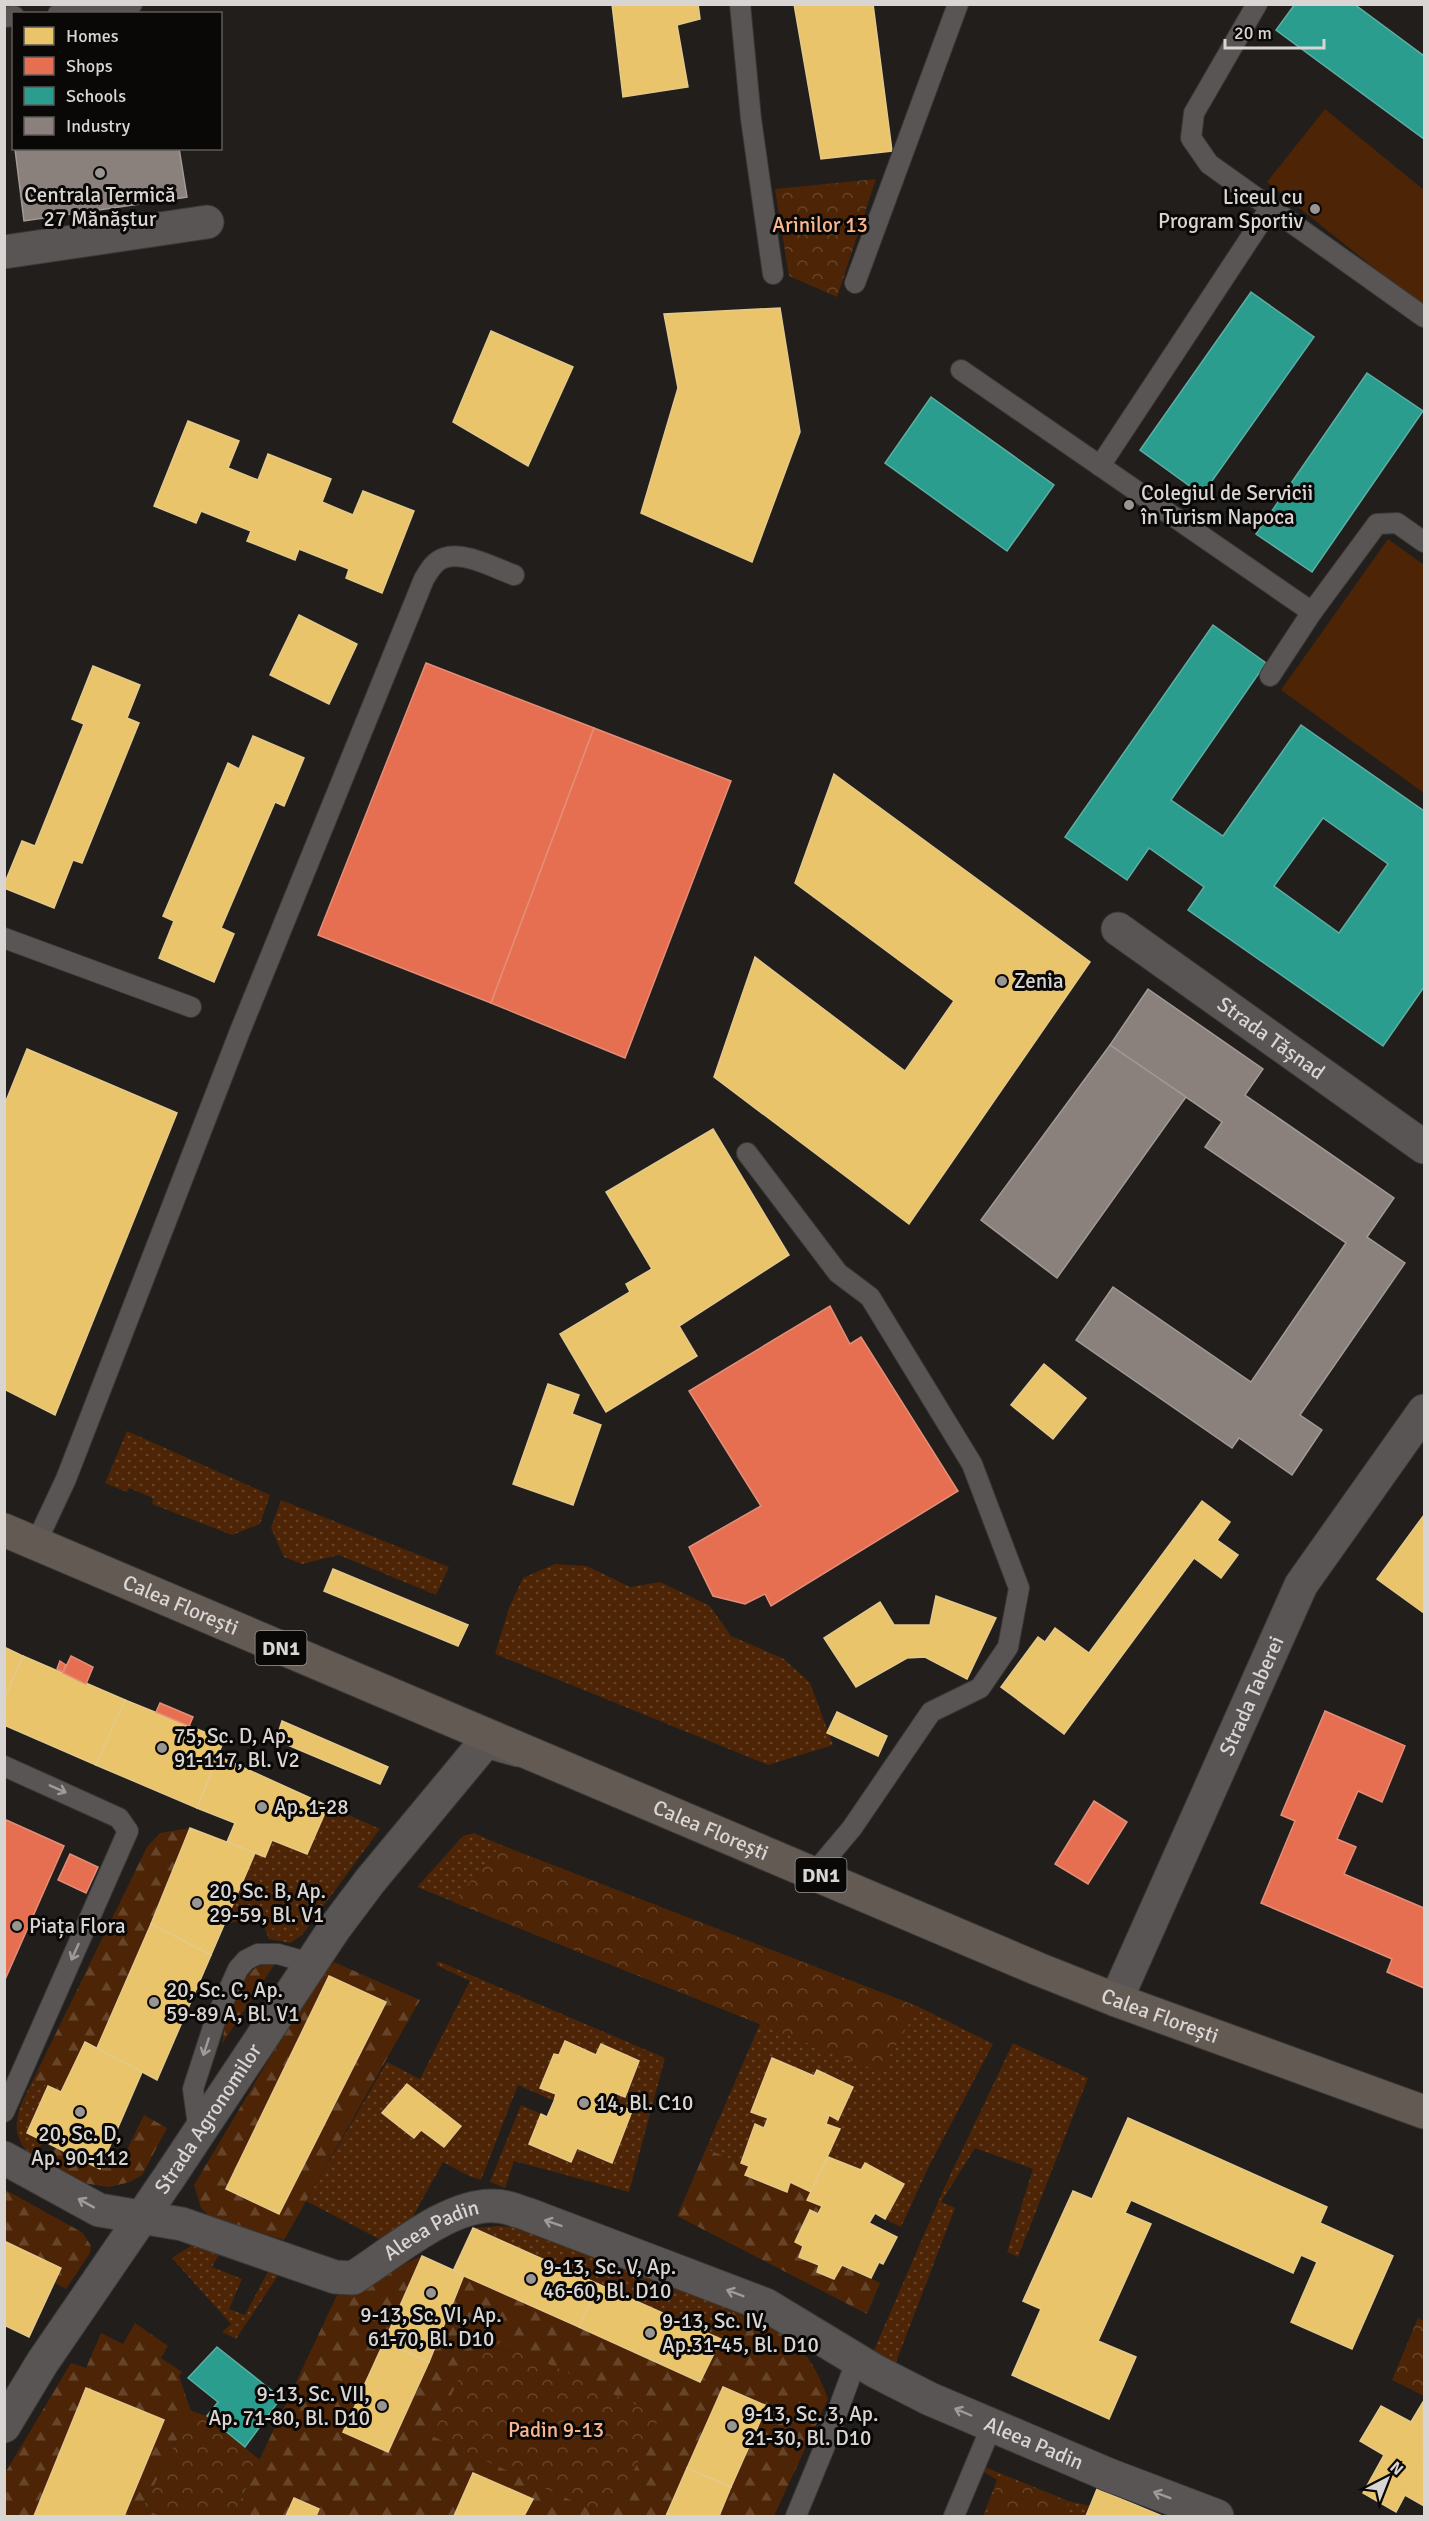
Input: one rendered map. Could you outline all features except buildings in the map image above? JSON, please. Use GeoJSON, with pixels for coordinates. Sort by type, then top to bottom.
{"type":"FeatureCollection","features":[{"type":"Feature","properties":{"kind":"main road","name":"Calea Florești"},"geometry":{"type":"LineString","coordinates":[[4,1530],[1116,2000],[1425,2112]]}},
{"type":"Feature","properties":{"kind":"main road"},"geometry":{"type":"LineString","coordinates":[[1387,2097],[1425,2106]]}},
{"type":"Feature","properties":{"kind":"main road"},"geometry":{"type":"LineString","coordinates":[[1387,2097],[1425,2118]]}},
{"type":"Feature","properties":{"kind":"street"},"geometry":{"type":"LineString","coordinates":[[4,252],[207,222]]}},
{"type":"Feature","properties":{"kind":"street","name":"Strada Tășnad"},"geometry":{"type":"LineString","coordinates":[[1118,929],[1425,1147]]}},
{"type":"Feature","properties":{"kind":"street","name":"Strada Taberei"},"geometry":{"type":"LineString","coordinates":[[1116,2000],[1301,1585],[1425,1411]]}},
{"type":"Feature","properties":{"kind":"street","name":"Strada Agronomilor"},"geometry":{"type":"LineString","coordinates":[[4,2426],[42,2362],[351,1905],[486,1741],[526,1752]]}},
{"type":"Feature","properties":{"kind":"street","name":"Aleea Padin"},"geometry":{"type":"LineString","coordinates":[[4,2158],[99,2210],[182,2224],[335,2277],[353,2278],[455,2212],[477,2206],[497,2205],[559,2224],[620,2250],[766,2305],[875,2371],[930,2399],[1108,2475],[1217,2517]]}},
{"type":"Feature","properties":{"kind":"lane"},"geometry":{"type":"LineString","coordinates":[[73,12],[132,4]]}},
{"type":"Feature","properties":{"kind":"lane"},"geometry":{"type":"LineString","coordinates":[[740,4],[751,119],[772,274]]}},
{"type":"Feature","properties":{"kind":"lane"},"geometry":{"type":"LineString","coordinates":[[855,283],[958,4]]}},
{"type":"Feature","properties":{"kind":"lane"},"geometry":{"type":"LineString","coordinates":[[1257,4],[1194,113],[1191,138],[1209,164],[1425,317]]}},
{"type":"Feature","properties":{"kind":"lane"},"geometry":{"type":"LineString","coordinates":[[1100,466],[1270,208]]}},
{"type":"Feature","properties":{"kind":"lane"},"geometry":{"type":"LineString","coordinates":[[961,370],[1312,612]]}},
{"type":"Feature","properties":{"kind":"lane"},"geometry":{"type":"LineString","coordinates":[[1270,676],[1312,612],[1377,524],[1397,523],[1425,542]]}},
{"type":"Feature","properties":{"kind":"lane"},"geometry":{"type":"LineString","coordinates":[[36,1543],[66,1479],[240,1031],[424,579],[432,566],[444,558],[466,557],[514,575]]}},
{"type":"Feature","properties":{"kind":"lane"},"geometry":{"type":"LineString","coordinates":[[4,938],[191,1007]]}},
{"type":"Feature","properties":{"kind":"lane"},"geometry":{"type":"LineString","coordinates":[[747,1153],[838,1273],[870,1297],[972,1464],[1018,1588],[1008,1647],[980,1688],[931,1712],[852,1828],[814,1872]]}},
{"type":"Feature","properties":{"kind":"lane"},"geometry":{"type":"LineString","coordinates":[[4,1766],[119,1818],[128,1832],[4,2112]]}},
{"type":"Feature","properties":{"kind":"lane"},"geometry":{"type":"LineString","coordinates":[[199,2132],[193,2089],[216,2018],[237,1969],[246,1960],[258,1954],[278,1954],[310,1963]]}},
{"type":"Feature","properties":{"kind":"lane"},"geometry":{"type":"LineString","coordinates":[[795,2517],[857,2359]]}},
{"type":"Feature","properties":{"kind":"lane"},"geometry":{"type":"LineString","coordinates":[[954,2517],[992,2425]]}},
{"type":"Feature","properties":{"kind":"green space"},"geometry":{"type":"Polygon","coordinates":[[[1325,109],[1424,190],[1424,308],[1267,182],[1325,109]]]}},
{"type":"Feature","properties":{"kind":"green space","name":"Arinilor 13"},"geometry":{"type":"Polygon","coordinates":[[[876,179],[837,297],[789,276],[775,189],[876,179]]]}},
{"type":"Feature","properties":{"kind":"green space"},"geometry":{"type":"Polygon","coordinates":[[[1388,539],[1424,565],[1424,793],[1281,690],[1388,539]]]}},
{"type":"Feature","properties":{"kind":"green space"},"geometry":{"type":"Polygon","coordinates":[[[127,1431],[270,1495],[260,1524],[232,1535],[152,1504],[153,1498],[129,1488],[127,1492],[105,1483],[127,1431]]]}},
{"type":"Feature","properties":{"kind":"green space"},"geometry":{"type":"Polygon","coordinates":[[[281,1500],[449,1567],[436,1595],[339,1555],[302,1564],[284,1557],[271,1528],[281,1500]]]}},
{"type":"Feature","properties":{"kind":"green space"},"geometry":{"type":"Polygon","coordinates":[[[555,1564],[587,1566],[630,1587],[660,1582],[710,1606],[731,1636],[784,1659],[810,1683],[833,1745],[768,1765],[495,1654],[509,1608],[523,1578],[555,1564]]]}},
{"type":"Feature","properties":{"kind":"green space"},"geometry":{"type":"Polygon","coordinates":[[[328,1806],[380,1829],[302,1935],[290,1943],[269,1939],[260,1917],[224,1924],[255,1853],[265,1856],[272,1840],[307,1854],[328,1806]]]}},
{"type":"Feature","properties":{"kind":"green space"},"geometry":{"type":"Polygon","coordinates":[[[190,1828],[122,1994],[97,2048],[85,2042],[61,2092],[33,2080],[147,1847],[160,1833],[190,1828]]]}},
{"type":"Feature","properties":{"kind":"green space"},"geometry":{"type":"Polygon","coordinates":[[[474,1833],[919,2007],[993,2044],[930,2164],[901,2227],[885,2219],[904,2183],[866,2163],[860,2170],[828,2157],[840,2130],[826,2124],[829,2115],[839,2120],[853,2088],[817,2070],[814,2076],[773,2058],[751,2111],[768,2118],[764,2128],[754,2124],[741,2163],[706,2149],[760,2024],[417,1887],[463,1836],[474,1833]]]}},
{"type":"Feature","properties":{"kind":"green space"},"geometry":{"type":"Polygon","coordinates":[[[501,1845],[919,2007],[880,2072],[453,1902],[501,1845]]]}},
{"type":"Feature","properties":{"kind":"green space"},"geometry":{"type":"Polygon","coordinates":[[[438,1961],[665,2058],[629,2192],[514,2161],[505,2188],[490,2182],[521,2105],[541,2114],[529,2144],[571,2162],[577,2148],[612,2163],[632,2111],[612,2102],[615,2093],[625,2097],[639,2061],[601,2044],[596,2055],[554,2054],[540,2088],[556,2094],[554,2101],[518,2085],[481,2180],[443,2162],[412,2218],[387,2243],[306,2201],[387,2062],[420,2079],[470,1981],[436,1965],[438,1961]]]}},
{"type":"Feature","properties":{"kind":"green space"},"geometry":{"type":"Polygon","coordinates":[[[334,1962],[420,2000],[284,2240],[211,2218],[201,2208],[194,2185],[312,1987],[334,1962]]]}},
{"type":"Feature","properties":{"kind":"green space"},"geometry":{"type":"Polygon","coordinates":[[[267,1963],[274,1965],[222,2044],[229,2008],[239,1985],[247,1975],[267,1963]]]}},
{"type":"Feature","properties":{"kind":"green space"},"geometry":{"type":"Polygon","coordinates":[[[1013,2043],[1088,2078],[1018,2257],[1007,2252],[1033,2169],[975,2148],[941,2202],[955,2208],[893,2370],[872,2355],[945,2186],[1013,2043]]]}},
{"type":"Feature","properties":{"kind":"green space"},"geometry":{"type":"Polygon","coordinates":[[[33,2080],[48,2086],[27,2132],[45,2142],[31,2155],[19,2137],[17,2118],[33,2080]]]}},
{"type":"Feature","properties":{"kind":"green space"},"geometry":{"type":"Polygon","coordinates":[[[144,2115],[167,2128],[142,2175],[130,2182],[109,2187],[83,2183],[45,2160],[56,2147],[100,2169],[108,2150],[123,2158],[144,2115]]]}},
{"type":"Feature","properties":{"kind":"green space"},"geometry":{"type":"Polygon","coordinates":[[[706,2149],[749,2166],[745,2176],[786,2192],[790,2182],[811,2192],[808,2200],[822,2206],[818,2214],[810,2210],[795,2241],[803,2246],[799,2257],[819,2265],[817,2272],[834,2279],[842,2265],[880,2283],[867,2314],[677,2216],[706,2149]]]}},
{"type":"Feature","properties":{"kind":"green space"},"geometry":{"type":"Polygon","coordinates":[[[4,2189],[83,2233],[91,2246],[90,2253],[66,2289],[55,2283],[61,2268],[5,2241],[4,2189]]]}},
{"type":"Feature","properties":{"kind":"green space"},"geometry":{"type":"Polygon","coordinates":[[[498,2226],[527,2228],[733,2309],[721,2339],[473,2228],[498,2226]]]}},
{"type":"Feature","properties":{"kind":"green space"},"geometry":{"type":"Polygon","coordinates":[[[197,2242],[222,2249],[212,2267],[242,2279],[229,2309],[245,2315],[273,2262],[283,2268],[236,2339],[222,2332],[231,2324],[172,2258],[197,2242]]]}},
{"type":"Feature","properties":{"kind":"green space"},"geometry":{"type":"Polygon","coordinates":[[[422,2256],[344,2433],[388,2452],[429,2362],[464,2275],[700,2382],[733,2309],[767,2324],[793,2341],[812,2365],[828,2399],[774,2516],[719,2516],[766,2406],[723,2387],[666,2516],[524,2516],[532,2499],[473,2473],[454,2516],[316,2516],[319,2509],[295,2498],[286,2516],[233,2516],[338,2293],[422,2256]]]}},
{"type":"Feature","properties":{"kind":"green space"},"geometry":{"type":"Polygon","coordinates":[[[1418,2318],[1424,2321],[1424,2396],[1392,2380],[1418,2318]]]}},
{"type":"Feature","properties":{"kind":"green space"},"geometry":{"type":"Polygon","coordinates":[[[135,2323],[168,2346],[161,2358],[182,2372],[179,2376],[191,2411],[143,2508],[160,2516],[124,2516],[164,2420],[87,2388],[34,2516],[5,2516],[5,2473],[71,2363],[86,2368],[101,2333],[123,2344],[135,2323]]]}},
{"type":"Feature","properties":{"kind":"green space","name":"Padin 9-13"},"geometry":{"type":"Polygon","coordinates":[[[481,2332],[660,2416],[612,2516],[605,2516],[432,2436],[481,2332]]]}},
{"type":"Feature","properties":{"kind":"green space"},"geometry":{"type":"Polygon","coordinates":[[[191,2411],[207,2416],[260,2460],[233,2516],[160,2516],[143,2508],[191,2411]]]}},
{"type":"Feature","properties":{"kind":"green space"},"geometry":{"type":"Polygon","coordinates":[[[982,2466],[1069,2501],[1090,2506],[1086,2516],[983,2516],[997,2480],[981,2470],[982,2466]]]}},
{"type":"Feature","properties":{"kind":"green space"},"geometry":{"type":"Polygon","coordinates":[[[1000,2476],[1069,2503],[1064,2516],[986,2516],[1000,2476]]]}},
{"type":"Feature","properties":{"kind":"place","name":"Centrala Termică 27 Mănăștur"},"geometry":{"type":"Point","coordinates":[100,173]}},
{"type":"Feature","properties":{"kind":"place","name":"Liceul cu Program Sportiv"},"geometry":{"type":"Point","coordinates":[1315,209]}},
{"type":"Feature","properties":{"kind":"place","name":"Colegiul de Servicii în Turism Napoca"},"geometry":{"type":"Point","coordinates":[1129,505]}},
{"type":"Feature","properties":{"kind":"place","name":"Zenia"},"geometry":{"type":"Point","coordinates":[1002,981]}},
{"type":"Feature","properties":{"kind":"place","name":"75, Sc. D, Ap. 91-117, Bl. V2"},"geometry":{"type":"Point","coordinates":[162,1748]}},
{"type":"Feature","properties":{"kind":"place","name":"Ap. 1-28"},"geometry":{"type":"Point","coordinates":[262,1807]}},
{"type":"Feature","properties":{"kind":"place","name":"20, Sc. B, Ap. 29-59, Bl. V1"},"geometry":{"type":"Point","coordinates":[197,1903]}},
{"type":"Feature","properties":{"kind":"place","name":"Piața Flora"},"geometry":{"type":"Point","coordinates":[17,1926]}},
{"type":"Feature","properties":{"kind":"place","name":"20, Sc. C, Ap. 59-89 A, Bl. V1"},"geometry":{"type":"Point","coordinates":[154,2002]}},
{"type":"Feature","properties":{"kind":"place","name":"14, Bl. C10"},"geometry":{"type":"Point","coordinates":[584,2103]}},
{"type":"Feature","properties":{"kind":"place","name":"20, Sc. D, Ap. 90-112"},"geometry":{"type":"Point","coordinates":[80,2112]}},
{"type":"Feature","properties":{"kind":"place","name":"9-13, Sc. V, Ap. 46-60, Bl. D10"},"geometry":{"type":"Point","coordinates":[531,2279]}},
{"type":"Feature","properties":{"kind":"place","name":"9-13, Sc. VI, Ap. 61-70, Bl. D10"},"geometry":{"type":"Point","coordinates":[431,2293]}},
{"type":"Feature","properties":{"kind":"place","name":"9-13, Sc. IV, Ap.31-45, Bl. D10"},"geometry":{"type":"Point","coordinates":[650,2333]}},
{"type":"Feature","properties":{"kind":"place","name":"9-13, Sc. VII, Ap. 71-80, Bl. D10"},"geometry":{"type":"Point","coordinates":[382,2406]}},
{"type":"Feature","properties":{"kind":"place","name":"9-13, Sc. 3, Ap. 21-30, Bl. D10"},"geometry":{"type":"Point","coordinates":[732,2426]}}]}
